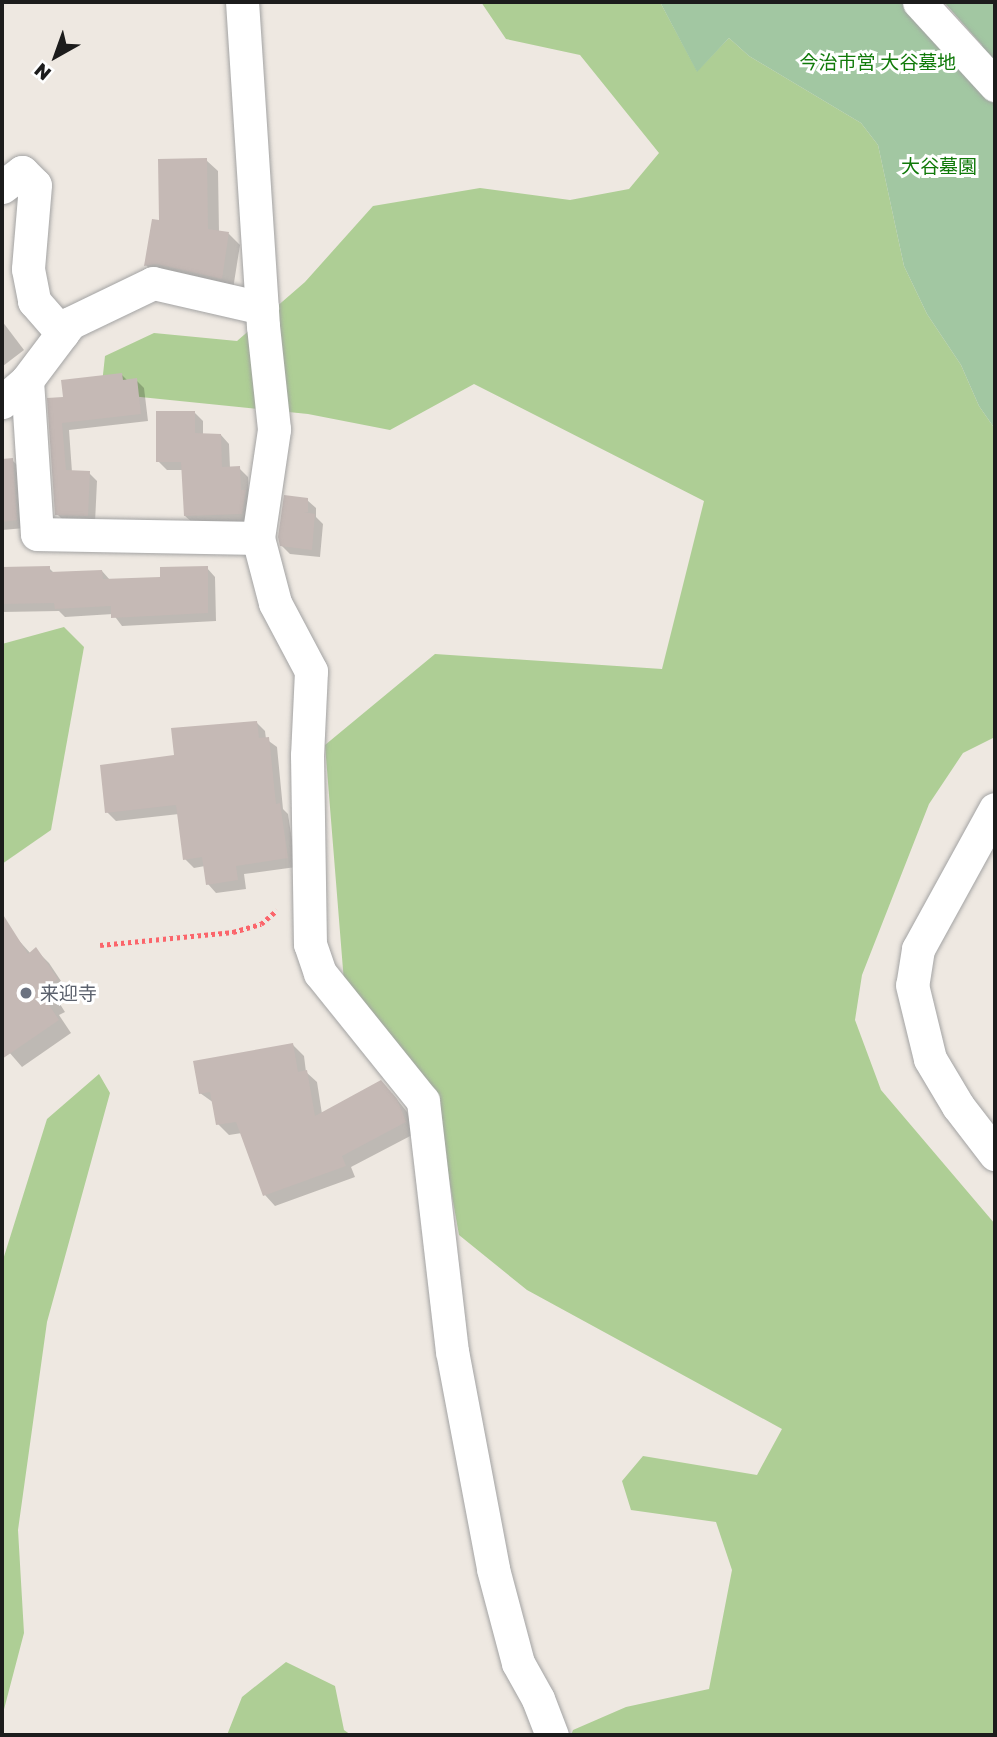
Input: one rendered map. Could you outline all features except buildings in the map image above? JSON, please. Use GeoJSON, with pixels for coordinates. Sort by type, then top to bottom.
{"type":"FeatureCollection","features":[{"type":"Feature","properties":{"kind":"street"},"geometry":{"type":"LineString","coordinates":[[242,2],[262,309],[274,429],[258,538],[275,603],[311,671],[307,755],[310,944],[320,973],[423,1101],[452,1351],[493,1569],[518,1663],[538,1699],[552,1735]]}},
{"type":"Feature","properties":{"kind":"street"},"geometry":{"type":"LineString","coordinates":[[919,2],[995,85]]}},
{"type":"Feature","properties":{"kind":"street"},"geometry":{"type":"LineString","coordinates":[[2,187],[22,172],[35,185],[28,269],[34,301],[62,333]]}},
{"type":"Feature","properties":{"kind":"street"},"geometry":{"type":"LineString","coordinates":[[2,402],[27,380],[70,323],[153,283],[262,309]]}},
{"type":"Feature","properties":{"kind":"street"},"geometry":{"type":"LineString","coordinates":[[27,380],[37,534],[258,538]]}},
{"type":"Feature","properties":{"kind":"street"},"geometry":{"type":"LineString","coordinates":[[995,809],[918,949],[912,985],[930,1059],[958,1106],[995,1154]]}},
{"type":"Feature","properties":{"kind":"path"},"geometry":{"type":"LineString","coordinates":[[100,945],[233,932],[261,924],[309,882]]}},
{"type":"Feature","properties":{"kind":"green space"},"geometry":{"type":"Polygon","coordinates":[[[481,2],[660,2],[697,71],[729,38],[749,56],[861,123],[878,145],[904,266],[927,314],[961,365],[979,406],[995,429],[995,737],[963,753],[929,804],[862,975],[855,1020],[881,1090],[995,1224],[995,1735],[571,1735],[573,1730],[626,1707],[709,1689],[732,1570],[716,1522],[631,1510],[622,1481],[643,1456],[757,1475],[782,1429],[527,1290],[459,1235],[444,1151],[346,1007],[325,745],[435,654],[662,669],[704,501],[474,384],[390,430],[308,414],[101,393],[105,356],[154,333],[237,341],[305,282],[373,206],[480,188],[570,200],[629,189],[659,153],[580,55],[506,39],[481,2]]]}},
{"type":"Feature","properties":{"kind":"green space"},"geometry":{"type":"Polygon","coordinates":[[[660,2],[903,2],[965,63],[982,45],[944,2],[995,2],[995,429],[979,406],[961,365],[927,314],[904,266],[878,145],[861,123],[749,56],[729,38],[697,72],[660,2]]]}},
{"type":"Feature","properties":{"kind":"green space"},"geometry":{"type":"Polygon","coordinates":[[[64,627],[84,647],[51,830],[2,864],[2,644],[64,627]]]}},
{"type":"Feature","properties":{"kind":"green space"},"geometry":{"type":"Polygon","coordinates":[[[99,1074],[110,1093],[47,1322],[18,1530],[24,1633],[2,1717],[2,1263],[47,1119],[99,1074]]]}},
{"type":"Feature","properties":{"kind":"green space"},"geometry":{"type":"Polygon","coordinates":[[[286,1662],[335,1686],[344,1730],[351,1735],[227,1735],[242,1697],[286,1662]]]}},
{"type":"Feature","properties":{"kind":"place","name":"来迎寺"},"geometry":{"type":"Point","coordinates":[26,993]}},
{"type":"Feature","properties":{"kind":"park label","name":"今治市営 大谷墓地"},"geometry":{"type":"Point","coordinates":[878,62]}},
{"type":"Feature","properties":{"kind":"park label","name":"大谷墓園"},"geometry":{"type":"Point","coordinates":[939,166]}}]}
